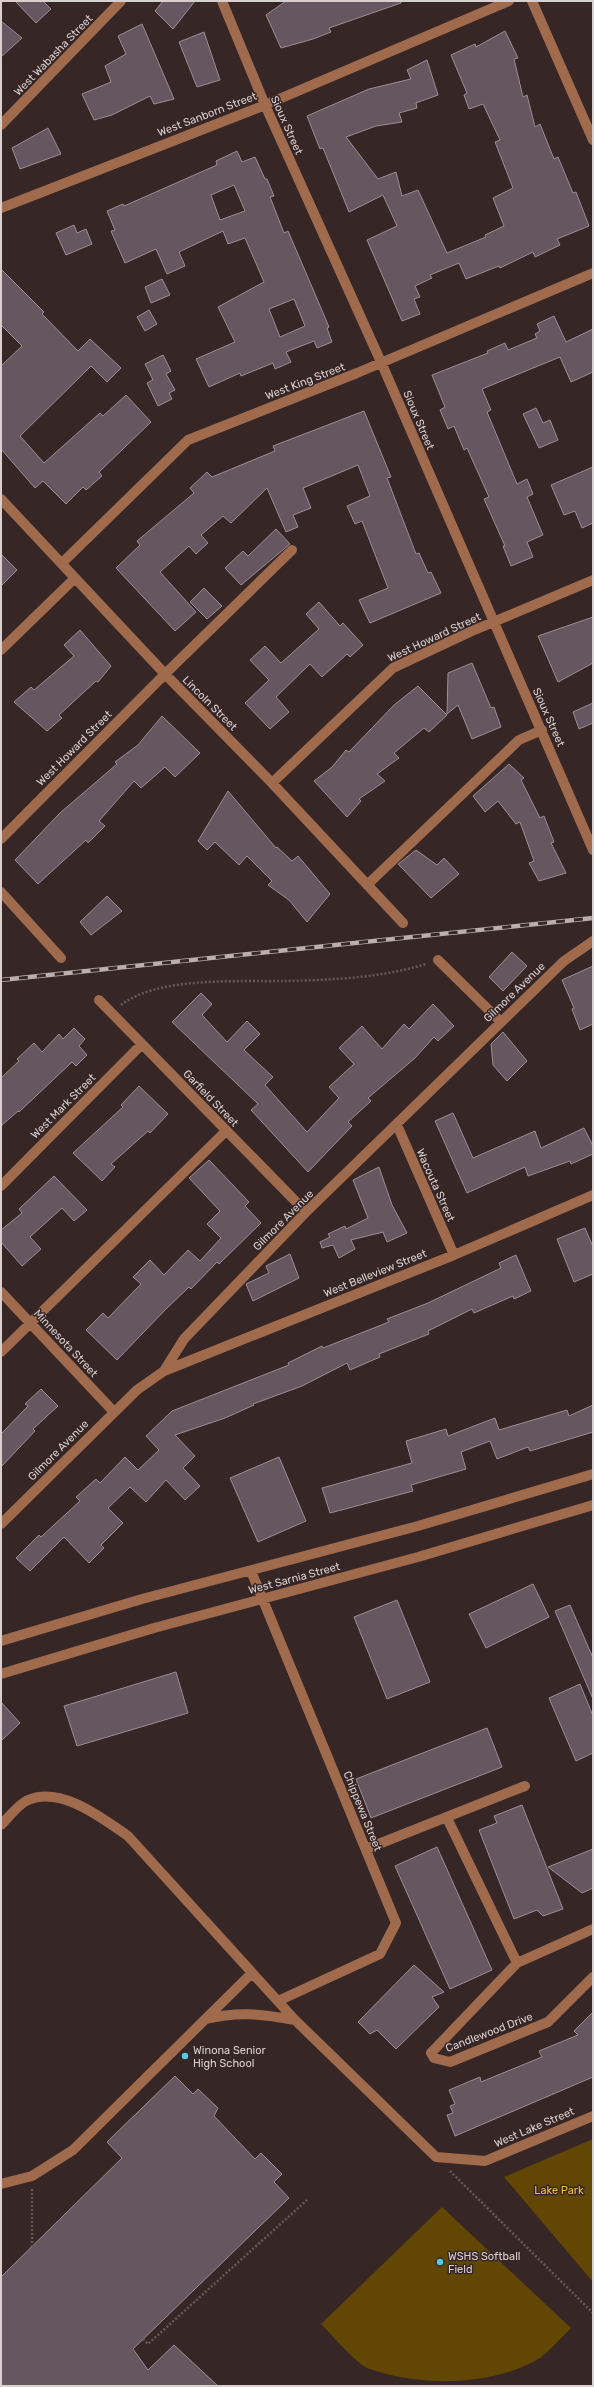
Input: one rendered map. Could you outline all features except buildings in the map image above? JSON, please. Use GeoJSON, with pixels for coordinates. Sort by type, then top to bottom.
{"type":"FeatureCollection","features":[{"type":"Feature","properties":{"kind":"street","name":"West Wabasha Street"},"geometry":{"type":"LineString","coordinates":[[1,125],[122,1]]}},
{"type":"Feature","properties":{"kind":"street","name":"Sioux Street"},"geometry":{"type":"LineString","coordinates":[[222,1],[265,105],[381,362],[493,623],[542,730],[593,850]]}},
{"type":"Feature","properties":{"kind":"street","name":"West Sanborn Street"},"geometry":{"type":"LineString","coordinates":[[1,208],[265,105],[509,1]]}},
{"type":"Feature","properties":{"kind":"street"},"geometry":{"type":"LineString","coordinates":[[532,1],[593,140]]}},
{"type":"Feature","properties":{"kind":"street","name":"West King Street"},"geometry":{"type":"LineString","coordinates":[[62,563],[188,440],[381,362],[593,273]]}},
{"type":"Feature","properties":{"kind":"street","name":"Lincoln Street"},"geometry":{"type":"LineString","coordinates":[[1,499],[165,674],[272,783],[403,923]]}},
{"type":"Feature","properties":{"kind":"street","name":"West Howard Street"},"geometry":{"type":"LineString","coordinates":[[1,838],[165,674],[292,550]]}},
{"type":"Feature","properties":{"kind":"street"},"geometry":{"type":"LineString","coordinates":[[1,650],[75,578]]}},
{"type":"Feature","properties":{"kind":"street","name":"West Howard Street"},"geometry":{"type":"LineString","coordinates":[[272,783],[393,668],[593,580]]}},
{"type":"Feature","properties":{"kind":"street"},"geometry":{"type":"LineString","coordinates":[[367,885],[519,740],[542,730]]}},
{"type":"Feature","properties":{"kind":"street"},"geometry":{"type":"LineString","coordinates":[[1,892],[61,958]]}},
{"type":"Feature","properties":{"kind":"street","name":"Gilmore Avenue"},"geometry":{"type":"LineString","coordinates":[[1,1524],[137,1390],[164,1371],[184,1339],[306,1212],[397,1125],[500,1021],[564,960],[593,941]]}},
{"type":"Feature","properties":{"kind":"street"},"geometry":{"type":"LineString","coordinates":[[438,960],[500,1021]]}},
{"type":"Feature","properties":{"kind":"street","name":"Garfield Street"},"geometry":{"type":"LineString","coordinates":[[99,1000],[306,1212]]}},
{"type":"Feature","properties":{"kind":"street","name":"West Mark Street"},"geometry":{"type":"LineString","coordinates":[[1,1186],[142,1044]]}},
{"type":"Feature","properties":{"kind":"street","name":"Wacouta Street"},"geometry":{"type":"LineString","coordinates":[[397,1125],[454,1255]]}},
{"type":"Feature","properties":{"kind":"street"},"geometry":{"type":"LineString","coordinates":[[1,1352],[44,1308],[226,1131]]}},
{"type":"Feature","properties":{"kind":"street","name":"West Belleview Street"},"geometry":{"type":"LineString","coordinates":[[164,1371],[454,1255],[593,1195]]}},
{"type":"Feature","properties":{"kind":"street","name":"Minnesota Street"},"geometry":{"type":"LineString","coordinates":[[1,1292],[114,1412]]}},
{"type":"Feature","properties":{"kind":"street","name":"West Sarnia Street"},"geometry":{"type":"LineString","coordinates":[[1,1641],[142,1599],[251,1572],[418,1526],[593,1474]]}},
{"type":"Feature","properties":{"kind":"street","name":"West Sarnia Street"},"geometry":{"type":"LineString","coordinates":[[1,1674],[147,1630],[418,1557],[593,1505]]}},
{"type":"Feature","properties":{"kind":"street","name":"Chippewa Street"},"geometry":{"type":"LineString","coordinates":[[251,1572],[396,1923],[380,1954],[278,2001]]}},
{"type":"Feature","properties":{"kind":"street"},"geometry":{"type":"LineString","coordinates":[[366,1849],[525,1786]]}},
{"type":"Feature","properties":{"kind":"street"},"geometry":{"type":"LineString","coordinates":[[1,1824],[26,1802],[53,1796],[97,1814],[128,1836],[294,2020],[436,2157]]}},
{"type":"Feature","properties":{"kind":"street"},"geometry":{"type":"LineString","coordinates":[[447,1818],[517,1963]]}},
{"type":"Feature","properties":{"kind":"street","name":"Candlewood Drive"},"geometry":{"type":"LineString","coordinates":[[593,1929],[517,1963],[431,2053],[434,2058],[450,2062],[548,2022],[593,1977]]}},
{"type":"Feature","properties":{"kind":"street"},"geometry":{"type":"LineString","coordinates":[[1,2184],[32,2176],[73,2150],[252,1973]]}},
{"type":"Feature","properties":{"kind":"street"},"geometry":{"type":"LineString","coordinates":[[206,2019],[228,2014],[260,2014],[294,2020]]}},
{"type":"Feature","properties":{"kind":"street","name":"West Lake Street"},"geometry":{"type":"LineString","coordinates":[[436,2157],[485,2161],[593,2116]]}},
{"type":"Feature","properties":{"kind":"path"},"geometry":{"type":"LineString","coordinates":[[111,1012],[127,1001],[171,987],[216,982],[348,978],[413,968],[438,960]]}},
{"type":"Feature","properties":{"kind":"path"},"geometry":{"type":"LineString","coordinates":[[436,2157],[593,2313]]}},
{"type":"Feature","properties":{"kind":"path"},"geometry":{"type":"LineString","coordinates":[[32,2176],[32,2246]]}},
{"type":"Feature","properties":{"kind":"path"},"geometry":{"type":"LineString","coordinates":[[143,2339],[148,2344],[307,2200]]}},
{"type":"Feature","properties":{"kind":"green space","name":"Lake Park"},"geometry":{"type":"Polygon","coordinates":[[[593,2139],[593,2282],[504,2177],[593,2139]]]}},
{"type":"Feature","properties":{"kind":"green space"},"geometry":{"type":"Polygon","coordinates":[[[442,2207],[571,2328],[540,2358],[521,2368],[478,2379],[432,2381],[409,2379],[387,2374],[362,2365],[321,2324],[442,2207]]]}},
{"type":"Feature","properties":{"kind":"railway"},"geometry":{"type":"LineString","coordinates":[[1,980],[593,918]]}},
{"type":"Feature","properties":{"kind":"place","name":"Winona Senior High School"},"geometry":{"type":"Point","coordinates":[185,2056]}},
{"type":"Feature","properties":{"kind":"place","name":"WSHS Softball Field"},"geometry":{"type":"Point","coordinates":[440,2262]}}]}
